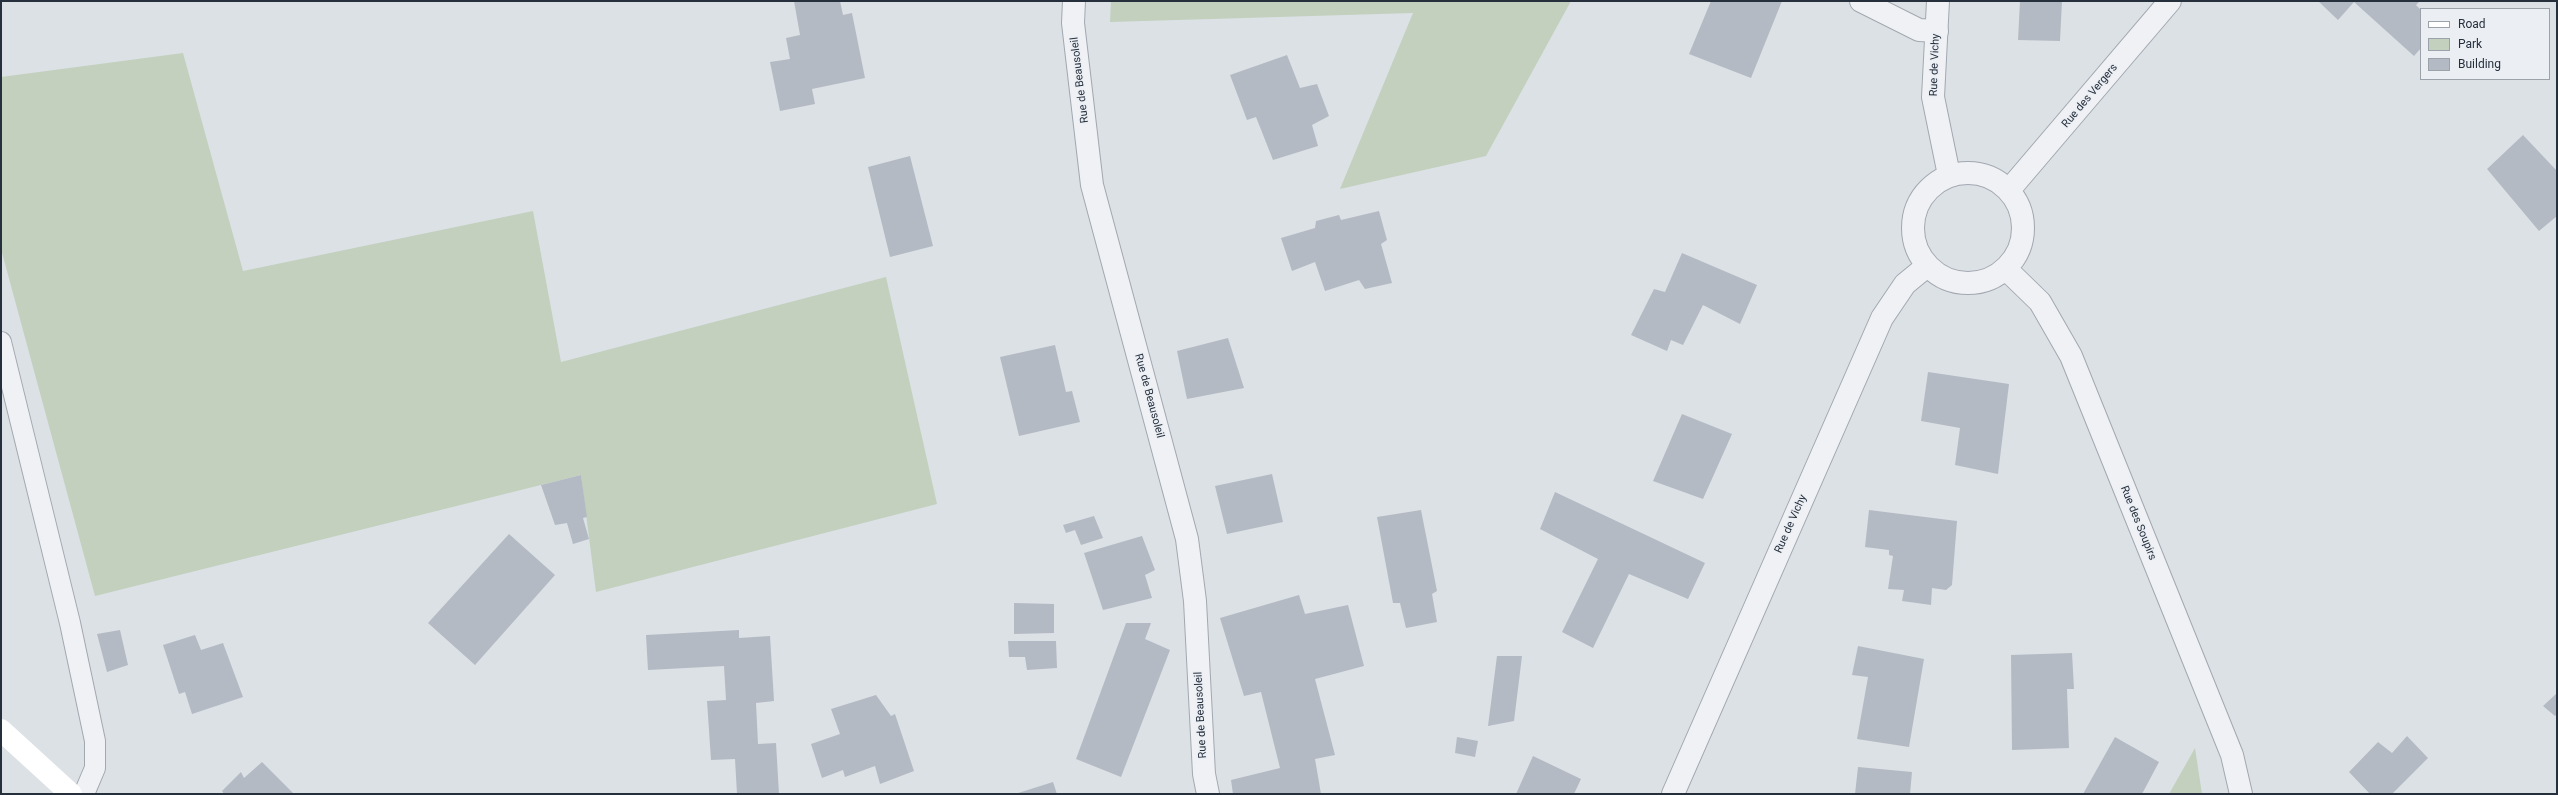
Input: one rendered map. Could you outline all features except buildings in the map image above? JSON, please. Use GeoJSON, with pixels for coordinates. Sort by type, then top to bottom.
{"type":"FeatureCollection","features":[{"type":"Feature","properties":{"kind":"main road"},"geometry":{"type":"LineString","coordinates":[[1,730],[71,794]]}},
{"type":"Feature","properties":{"kind":"street","name":"Rue de Beausoleil"},"geometry":{"type":"LineString","coordinates":[[1074,1],[1073,23],[1092,185],[1187,539],[1195,601],[1204,774],[1208,794]]}},
{"type":"Feature","properties":{"kind":"street"},"geometry":{"type":"LineString","coordinates":[[1861,1],[1919,30],[1937,31]]}},
{"type":"Feature","properties":{"kind":"street","name":"Rue de Vichy"},"geometry":{"type":"LineString","coordinates":[[1938,1],[1933,97],[1949,176]]}},
{"type":"Feature","properties":{"kind":"street","name":"Rue des Vergers"},"geometry":{"type":"LineString","coordinates":[[2009,190],[2170,1]]}},
{"type":"Feature","properties":{"kind":"street"},"geometry":{"type":"LineString","coordinates":[[1970,172],[1992,178],[2009,190],[2021,209],[2024,230],[2019,251],[2006,269],[1988,280],[1966,284],[1944,278],[1927,266],[1916,247],[1912,226],[1918,204],[1930,186],[1949,176],[1970,172]]}},
{"type":"Feature","properties":{"kind":"street","name":"Rue de Vichy"},"geometry":{"type":"LineString","coordinates":[[1673,794],[1882,318],[1906,284],[1927,266]]}},
{"type":"Feature","properties":{"kind":"street","name":"Rue des Soupirs"},"geometry":{"type":"LineString","coordinates":[[2006,269],[2040,302],[2071,356],[2232,754],[2240,794]]}},
{"type":"Feature","properties":{"kind":"lane"},"geometry":{"type":"LineString","coordinates":[[1,342],[70,623],[95,741],[95,768],[84,794]]}},
{"type":"Feature","properties":{"kind":"green space"},"geometry":{"type":"Polygon","coordinates":[[[1111,1],[1571,1],[1486,156],[1340,189],[1413,13],[1110,22],[1111,1]]]}},
{"type":"Feature","properties":{"kind":"green space"},"geometry":{"type":"Polygon","coordinates":[[[183,53],[243,271],[533,211],[561,362],[886,277],[937,504],[596,592],[581,475],[95,596],[1,249],[1,77],[183,53]]]}},
{"type":"Feature","properties":{"kind":"green space"},"geometry":{"type":"Polygon","coordinates":[[[2195,748],[2202,794],[2169,794],[2195,748]]]}}]}
